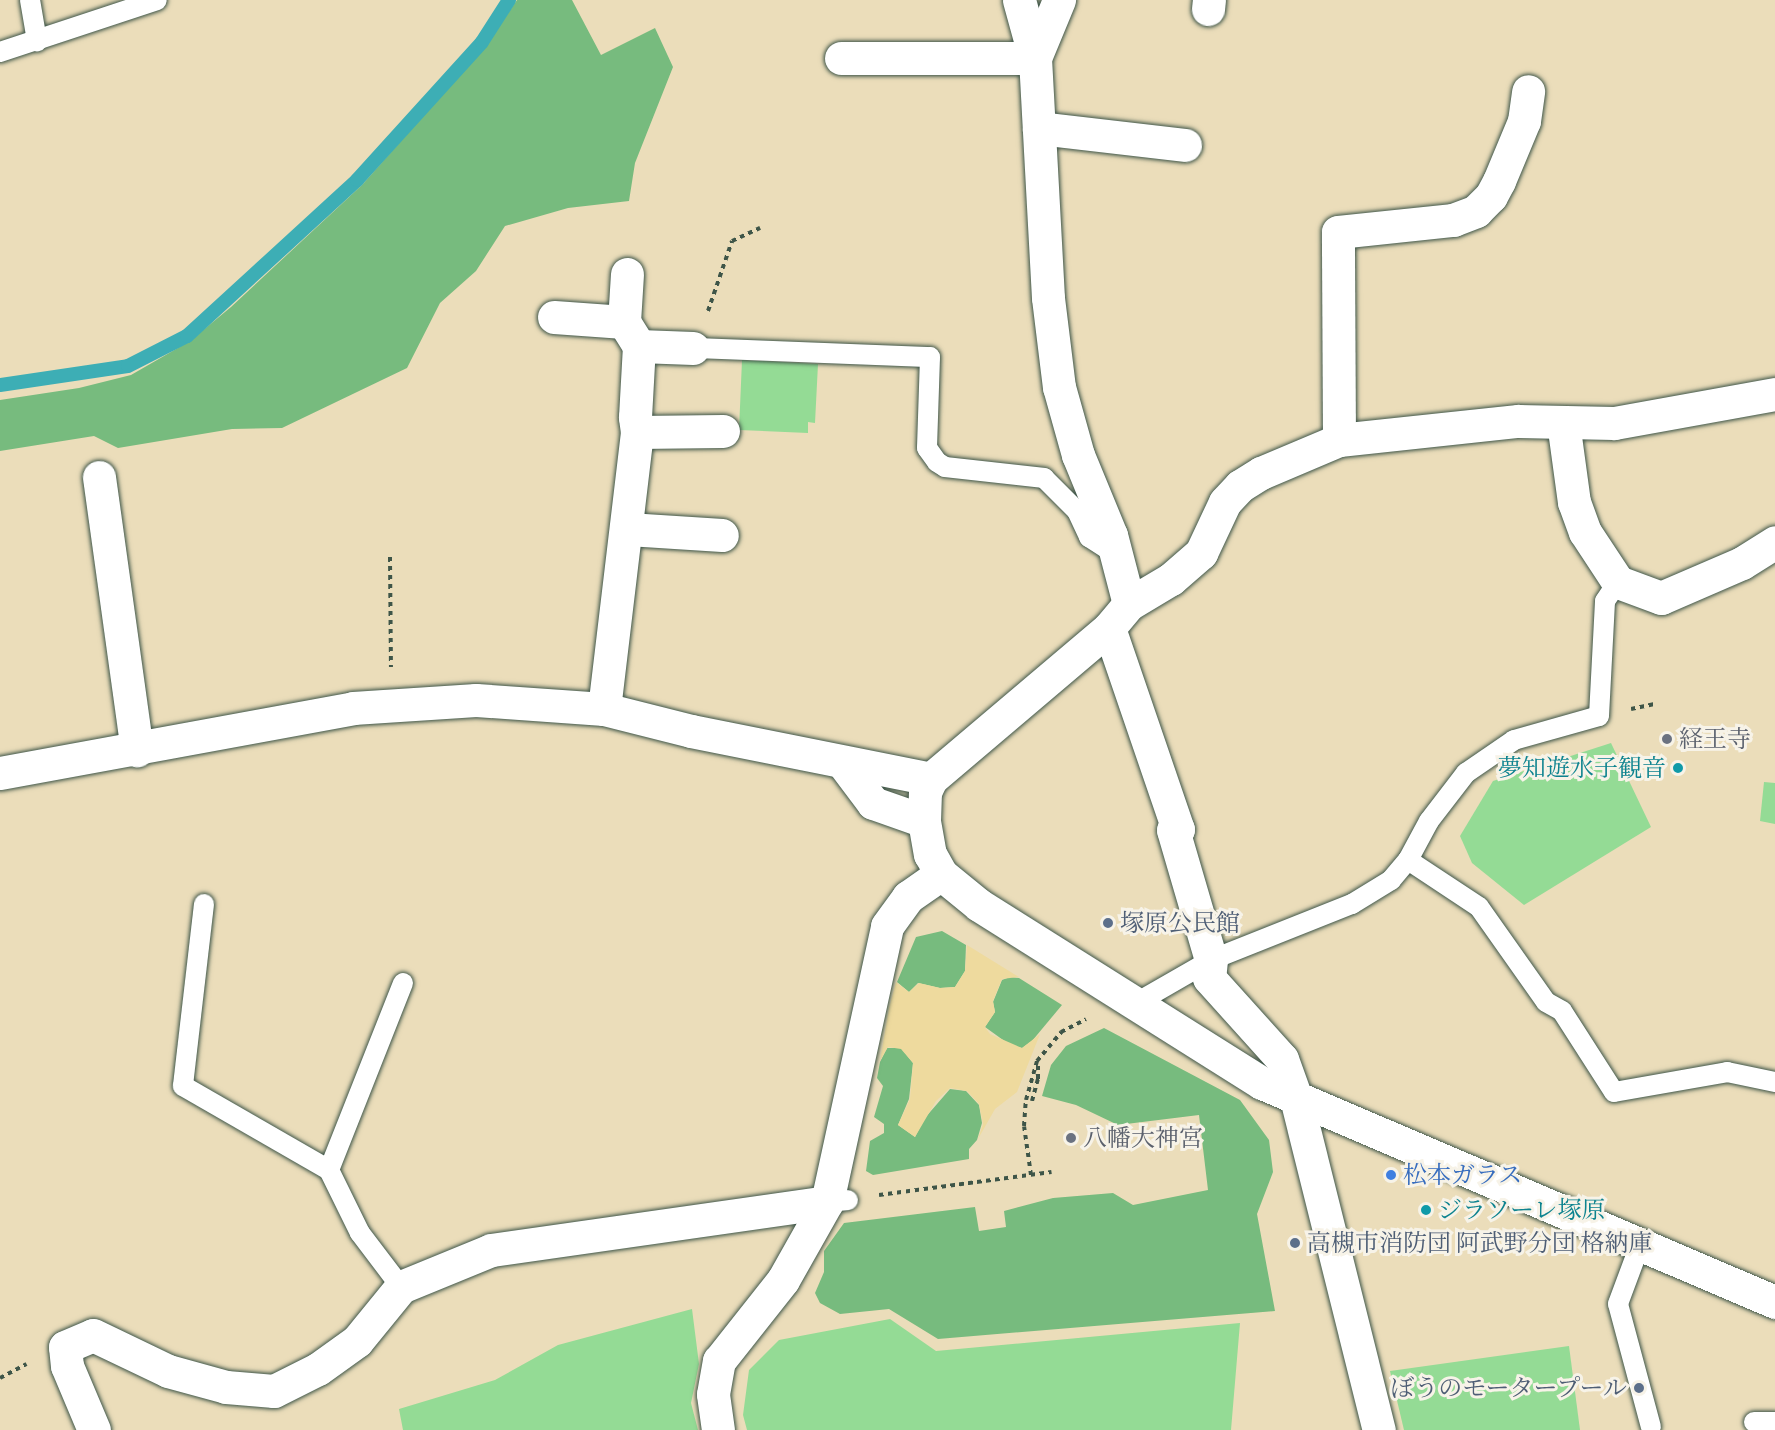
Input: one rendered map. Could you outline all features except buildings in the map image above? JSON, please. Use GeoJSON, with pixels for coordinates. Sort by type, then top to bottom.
{"type":"FeatureCollection","features":[{"type":"Feature","properties":{"kind":"street"},"geometry":{"type":"LineString","coordinates":[[1019,0],[1035,58],[1048,298],[1059,387],[1071,433],[1117,555],[1119,616],[1178,829],[1173,830],[1211,960],[1209,978],[1282,1059],[1296,1098],[1379,1430]]}},
{"type":"Feature","properties":{"kind":"street"},"geometry":{"type":"LineString","coordinates":[[1035,58],[1059,0]]}},
{"type":"Feature","properties":{"kind":"street"},"geometry":{"type":"LineString","coordinates":[[842,58],[1035,58]]}},
{"type":"Feature","properties":{"kind":"street"},"geometry":{"type":"LineString","coordinates":[[1340,440],[1338,232],[1453,220],[1476,211],[1491,196],[1499,181],[1524,121],[1528,91]]}},
{"type":"Feature","properties":{"kind":"street"},"geometry":{"type":"LineString","coordinates":[[1039,128],[1185,145]]}},
{"type":"Feature","properties":{"kind":"street"},"geometry":{"type":"LineString","coordinates":[[604,709],[628,529],[637,432],[634,417],[632,334],[627,274]]}},
{"type":"Feature","properties":{"kind":"street"},"geometry":{"type":"LineString","coordinates":[[555,317],[693,348]]}},
{"type":"Feature","properties":{"kind":"street"},"geometry":{"type":"LineString","coordinates":[[1775,394],[1614,423],[1518,421],[1340,440],[1261,472],[1240,486],[1225,502],[1201,552],[1170,579],[1119,616],[931,779],[926,792],[924,821],[930,854],[940,874],[979,905],[1138,1002],[1262,1083],[1641,1242],[1775,1302]]}},
{"type":"Feature","properties":{"kind":"street"},"geometry":{"type":"LineString","coordinates":[[1563,422],[1574,502],[1585,532],[1618,582],[1660,598],[1742,563],[1775,542]]}},
{"type":"Feature","properties":{"kind":"street"},"geometry":{"type":"LineString","coordinates":[[637,432],[723,431]]}},
{"type":"Feature","properties":{"kind":"street"},"geometry":{"type":"LineString","coordinates":[[99,477],[137,750]]}},
{"type":"Feature","properties":{"kind":"street"},"geometry":{"type":"LineString","coordinates":[[628,529],[722,535]]}},
{"type":"Feature","properties":{"kind":"street"},"geometry":{"type":"LineString","coordinates":[[0,773],[137,750],[353,708],[476,700],[604,709],[843,763],[931,779]]}},
{"type":"Feature","properties":{"kind":"street"},"geometry":{"type":"LineString","coordinates":[[843,763],[873,803],[924,821]]}},
{"type":"Feature","properties":{"kind":"street"},"geometry":{"type":"LineString","coordinates":[[718,1430],[713,1394],[719,1361],[783,1280],[838,1201],[887,926],[908,897],[940,874]]}},
{"type":"Feature","properties":{"kind":"street"},"geometry":{"type":"LineString","coordinates":[[94,1430],[67,1366],[65,1347],[93,1335],[168,1371],[226,1387],[274,1391],[318,1369],[357,1341],[400,1287],[490,1250],[838,1201]]}},
{"type":"Feature","properties":{"kind":"lane"},"geometry":{"type":"LineString","coordinates":[[30,0],[37,41]]}},
{"type":"Feature","properties":{"kind":"lane"},"geometry":{"type":"LineString","coordinates":[[0,52],[156,0]]}},
{"type":"Feature","properties":{"kind":"lane"},"geometry":{"type":"LineString","coordinates":[[693,348],[930,357],[927,448],[937,462],[945,467],[1044,478],[1072,505],[1089,537],[1117,555]]}},
{"type":"Feature","properties":{"kind":"lane"},"geometry":{"type":"LineString","coordinates":[[1138,1002],[1211,960],[1352,904],[1391,880],[1408,860],[1429,821],[1466,773],[1514,740],[1599,716],[1605,601],[1618,582]]}},
{"type":"Feature","properties":{"kind":"lane"},"geometry":{"type":"LineString","coordinates":[[1408,860],[1479,907],[1546,1002],[1562,1011],[1614,1092],[1727,1072],[1775,1082]]}},
{"type":"Feature","properties":{"kind":"lane"},"geometry":{"type":"LineString","coordinates":[[204,904],[183,1086],[329,1170],[360,1233],[400,1287]]}},
{"type":"Feature","properties":{"kind":"lane"},"geometry":{"type":"LineString","coordinates":[[329,1170],[403,983]]}},
{"type":"Feature","properties":{"kind":"lane"},"geometry":{"type":"LineString","coordinates":[[1641,1242],[1618,1304],[1651,1427]]}},
{"type":"Feature","properties":{"kind":"lane"},"geometry":{"type":"LineString","coordinates":[[1754,1422],[1775,1422]]}},
{"type":"Feature","properties":{"kind":"path"},"geometry":{"type":"LineString","coordinates":[[693,348],[732,241],[760,228]]}},
{"type":"Feature","properties":{"kind":"path"},"geometry":{"type":"LineString","coordinates":[[390,557],[391,704]]}},
{"type":"Feature","properties":{"kind":"path"},"geometry":{"type":"LineString","coordinates":[[1031,1175],[1024,1126],[1026,1100],[1037,1061],[1060,1032],[1138,1002]]}},
{"type":"Feature","properties":{"kind":"path"},"geometry":{"type":"LineString","coordinates":[[1032,1101],[1038,1079],[1037,1061]]}},
{"type":"Feature","properties":{"kind":"path"},"geometry":{"type":"LineString","coordinates":[[868,1197],[1051,1172]]}},
{"type":"Feature","properties":{"kind":"green space"},"geometry":{"type":"Polygon","coordinates":[[[517,0],[572,0],[601,55],[655,28],[673,67],[635,163],[629,201],[568,208],[505,226],[476,271],[440,303],[407,368],[282,428],[232,429],[118,448],[94,436],[0,451],[0,400],[79,388],[131,375],[190,341],[231,307],[362,185],[487,44],[517,0]]]}},
{"type":"Feature","properties":{"kind":"green space"},"geometry":{"type":"Polygon","coordinates":[[[742,360],[818,364],[815,423],[808,422],[808,433],[739,430],[742,360]]]}},
{"type":"Feature","properties":{"kind":"green space"},"geometry":{"type":"Polygon","coordinates":[[[1611,743],[1651,827],[1524,905],[1472,863],[1460,836],[1493,781],[1611,743]]]}},
{"type":"Feature","properties":{"kind":"green space"},"geometry":{"type":"Polygon","coordinates":[[[1764,782],[1775,783],[1775,824],[1760,821],[1764,782]]]}},
{"type":"Feature","properties":{"kind":"green space"},"geometry":{"type":"Polygon","coordinates":[[[942,931],[966,945],[965,971],[955,987],[940,988],[918,983],[909,992],[897,982],[916,937],[942,931]]]}},
{"type":"Feature","properties":{"kind":"green space"},"geometry":{"type":"Polygon","coordinates":[[[1010,977],[1019,978],[1062,1005],[1032,1041],[1022,1048],[1010,1045],[985,1027],[995,1012],[993,1002],[1002,980],[1010,977]]]}},
{"type":"Feature","properties":{"kind":"green space"},"geometry":{"type":"Polygon","coordinates":[[[1104,1028],[1240,1100],[1269,1140],[1273,1172],[1257,1214],[1275,1311],[938,1339],[889,1309],[840,1314],[820,1303],[815,1293],[824,1272],[824,1251],[844,1223],[975,1207],[979,1231],[1006,1227],[1004,1211],[1053,1198],[1113,1193],[1133,1205],[1208,1190],[1199,1115],[1118,1125],[1076,1105],[1042,1096],[1051,1065],[1066,1046],[1104,1028]]]}},
{"type":"Feature","properties":{"kind":"green space"},"geometry":{"type":"Polygon","coordinates":[[[887,1048],[901,1048],[913,1063],[909,1099],[898,1125],[915,1137],[924,1119],[950,1089],[966,1091],[979,1105],[982,1123],[977,1140],[969,1149],[969,1159],[873,1175],[866,1171],[870,1141],[884,1133],[884,1124],[874,1117],[883,1086],[877,1078],[880,1062],[887,1048]]]}},
{"type":"Feature","properties":{"kind":"green space"},"geometry":{"type":"Polygon","coordinates":[[[692,1309],[699,1364],[691,1403],[698,1430],[403,1430],[399,1409],[495,1380],[558,1345],[692,1309]]]}},
{"type":"Feature","properties":{"kind":"green space"},"geometry":{"type":"Polygon","coordinates":[[[890,1319],[936,1351],[1240,1323],[1231,1430],[747,1430],[743,1415],[749,1370],[779,1340],[890,1319]]]}},
{"type":"Feature","properties":{"kind":"green space"},"geometry":{"type":"Polygon","coordinates":[[[1569,1346],[1580,1430],[1404,1430],[1390,1371],[1569,1346]]]}},
{"type":"Feature","properties":{"kind":"sand"},"geometry":{"type":"Polygon","coordinates":[[[967,945],[1019,977],[1002,979],[993,1001],[995,1012],[985,1027],[990,1034],[1022,1048],[1040,1034],[1017,1092],[995,1109],[978,1139],[983,1124],[979,1104],[967,1091],[950,1088],[936,1101],[915,1137],[898,1125],[910,1099],[913,1063],[901,1049],[888,1047],[880,1061],[896,982],[909,992],[919,983],[940,988],[955,987],[965,971],[967,945]]]}},
{"type":"Feature","properties":{"kind":"waterway"},"geometry":{"type":"LineString","coordinates":[[0,385],[128,366],[187,336],[357,180],[482,42],[509,0]]}},
{"type":"Feature","properties":{"kind":"place","name":"経王寺"},"geometry":{"type":"Point","coordinates":[1667,739]}},
{"type":"Feature","properties":{"kind":"place","name":"夢知遊水子観音"},"geometry":{"type":"Point","coordinates":[1678,768]}},
{"type":"Feature","properties":{"kind":"place","name":"塚原公民館"},"geometry":{"type":"Point","coordinates":[1108,923]}},
{"type":"Feature","properties":{"kind":"place","name":"八幡大神宮"},"geometry":{"type":"Point","coordinates":[1071,1138]}},
{"type":"Feature","properties":{"kind":"place","name":"松本ガラス"},"geometry":{"type":"Point","coordinates":[1391,1175]}},
{"type":"Feature","properties":{"kind":"place","name":"ジラソーレ塚原"},"geometry":{"type":"Point","coordinates":[1426,1210]}},
{"type":"Feature","properties":{"kind":"place","name":"高槻市消防団 阿武野分団 格納庫"},"geometry":{"type":"Point","coordinates":[1295,1243]}},
{"type":"Feature","properties":{"kind":"place","name":"ぼうのモータープール"},"geometry":{"type":"Point","coordinates":[1639,1388]}}]}
